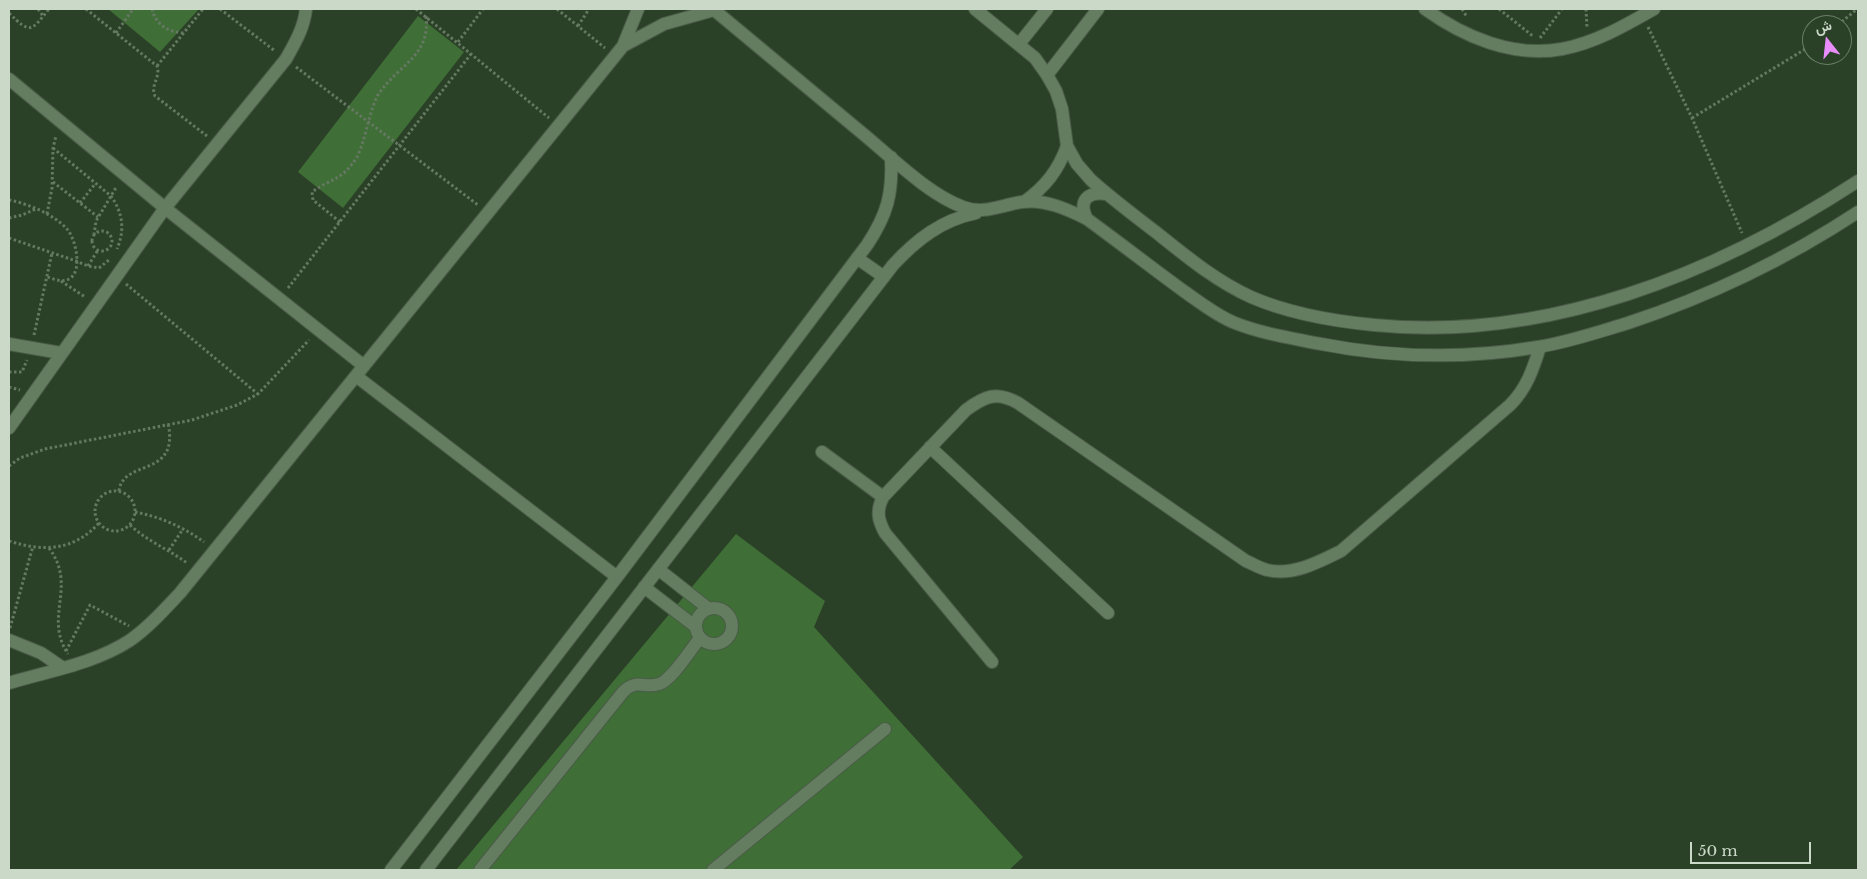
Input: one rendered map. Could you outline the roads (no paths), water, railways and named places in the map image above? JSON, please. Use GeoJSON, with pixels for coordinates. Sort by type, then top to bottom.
{"type":"FeatureCollection","features":[{"type":"Feature","properties":{"kind":"street"},"geometry":{"type":"LineString","coordinates":[[9,428],[165,208],[286,59],[305,21],[306,9]]}},
{"type":"Feature","properties":{"kind":"street"},"geometry":{"type":"LineString","coordinates":[[9,683],[98,656],[127,642],[140,633],[174,600],[619,51],[638,9]]}},
{"type":"Feature","properties":{"kind":"street"},"geometry":{"type":"LineString","coordinates":[[619,51],[664,24],[713,9],[891,157],[948,201],[966,208],[984,211]]}},
{"type":"Feature","properties":{"kind":"street"},"geometry":{"type":"LineString","coordinates":[[974,9],[1035,58],[1048,75],[1062,109],[1067,146],[1077,164],[1106,194],[1221,281],[1250,296],[1278,307],[1315,316],[1391,327],[1430,328],[1477,326],[1520,321],[1579,309],[1630,294],[1747,245],[1816,208],[1858,181]]}},
{"type":"Feature","properties":{"kind":"street"},"geometry":{"type":"LineString","coordinates":[[1019,44],[1047,9]]}},
{"type":"Feature","properties":{"kind":"street"},"geometry":{"type":"LineString","coordinates":[[1048,75],[1098,9]]}},
{"type":"Feature","properties":{"kind":"street"},"geometry":{"type":"LineString","coordinates":[[1425,9],[1446,24],[1473,38],[1501,46],[1534,45],[1562,49],[1588,41],[1648,12]]}},
{"type":"Feature","properties":{"kind":"street"},"geometry":{"type":"LineString","coordinates":[[9,80],[318,330],[360,371],[617,577]]}},
{"type":"Feature","properties":{"kind":"street"},"geometry":{"type":"LineString","coordinates":[[1024,202],[1038,192],[1051,178],[1061,163],[1067,146]]}},
{"type":"Feature","properties":{"kind":"street"},"geometry":{"type":"LineString","coordinates":[[391,870],[617,577],[880,226],[888,204],[892,181],[891,157]]}},
{"type":"Feature","properties":{"kind":"street"},"geometry":{"type":"LineString","coordinates":[[1087,219],[1084,211],[1084,202],[1089,195],[1098,192],[1106,194]]}},
{"type":"Feature","properties":{"kind":"street"},"geometry":{"type":"LineString","coordinates":[[426,870],[884,277],[908,249],[924,235],[943,224],[963,216],[1024,202],[1047,203],[1069,210],[1087,219],[1204,305],[1234,323],[1268,334],[1350,350],[1399,355],[1448,356],[1497,353],[1540,347],[1593,334],[1692,301],[1792,252],[1858,212]]}},
{"type":"Feature","properties":{"kind":"street"},"geometry":{"type":"LineString","coordinates":[[857,258],[884,277]]}},
{"type":"Feature","properties":{"kind":"street"},"geometry":{"type":"LineString","coordinates":[[9,344],[61,353]]}},
{"type":"Feature","properties":{"kind":"street"},"geometry":{"type":"LineString","coordinates":[[992,662],[885,533],[878,517],[878,507],[883,497],[966,410],[978,401],[992,396],[1006,396],[1246,561],[1268,570],[1290,570],[1315,564],[1341,551],[1510,405],[1527,384],[1540,347]]}},
{"type":"Feature","properties":{"kind":"street"},"geometry":{"type":"LineString","coordinates":[[930,447],[1108,613]]}},
{"type":"Feature","properties":{"kind":"street"},"geometry":{"type":"LineString","coordinates":[[822,452],[883,497]]}},
{"type":"Feature","properties":{"kind":"street"},"geometry":{"type":"LineString","coordinates":[[658,569],[709,609]]}},
{"type":"Feature","properties":{"kind":"street"},"geometry":{"type":"LineString","coordinates":[[480,870],[628,686],[635,684],[658,685],[666,680],[698,632],[700,616],[709,609],[715,608],[726,612],[732,622],[732,628],[727,638],[722,642],[710,644],[698,632],[644,587]]}},
{"type":"Feature","properties":{"kind":"street"},"geometry":{"type":"LineString","coordinates":[[9,640],[69,666]]}},
{"type":"Feature","properties":{"kind":"street"},"geometry":{"type":"LineString","coordinates":[[713,870],[885,729]]}}]}
